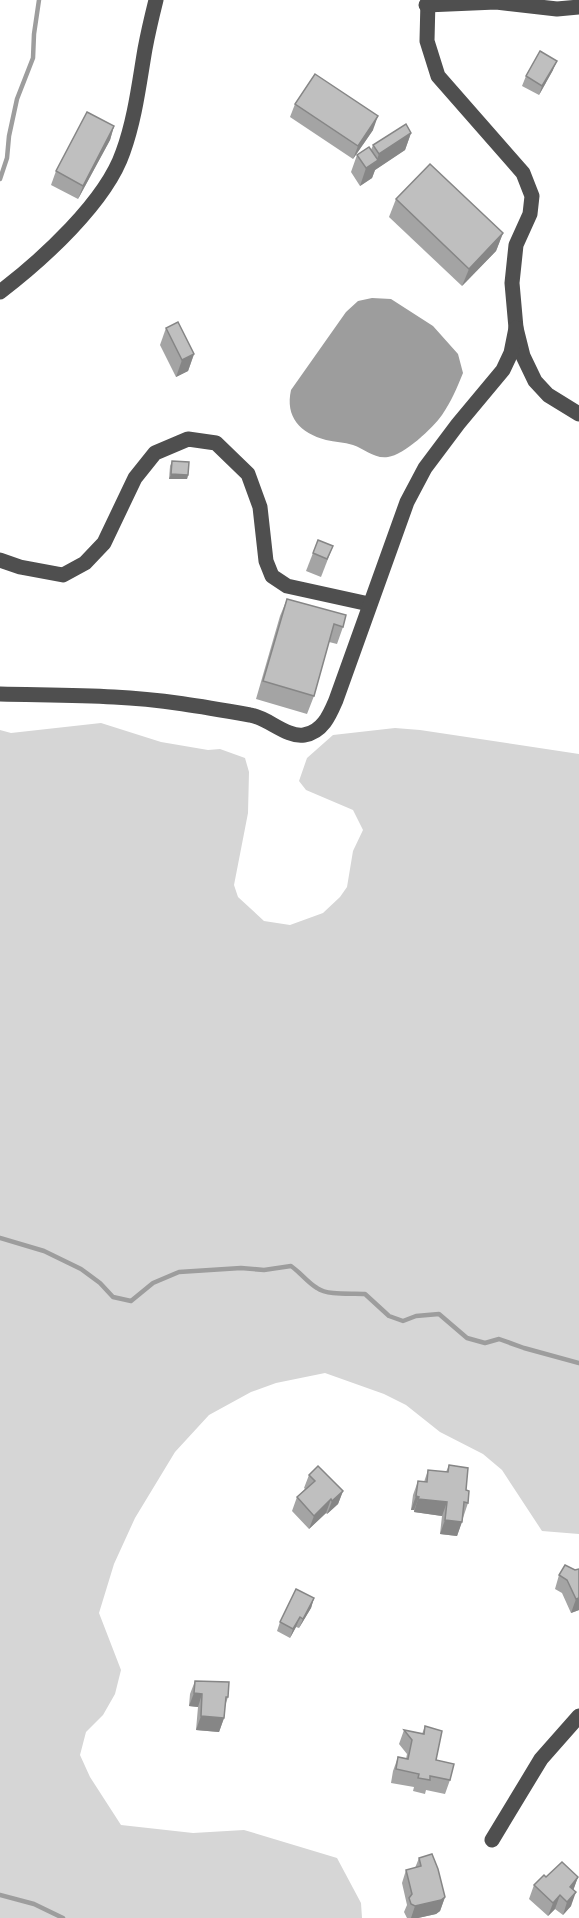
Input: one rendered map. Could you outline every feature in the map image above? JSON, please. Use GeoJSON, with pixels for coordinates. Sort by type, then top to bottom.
{"type":"FeatureCollection","features":[{"type":"Feature","properties":{"kind":"street"},"geometry":{"type":"LineString","coordinates":[[0,292],[30,269],[66,235],[104,189],[123,154],[156,0]]}},
{"type":"Feature","properties":{"kind":"street"},"geometry":{"type":"LineString","coordinates":[[579,7],[557,9],[496,2],[427,2],[427,41],[438,76],[523,173],[532,196],[530,214],[516,245],[512,283],[516,328],[523,356],[535,381],[548,395],[579,414]]}},
{"type":"Feature","properties":{"kind":"street"},"geometry":{"type":"LineString","coordinates":[[0,694],[115,697],[207,706],[256,716],[285,731],[303,736],[315,731],[328,720],[407,502],[425,468],[503,370],[511,353],[516,328]]}},
{"type":"Feature","properties":{"kind":"street"},"geometry":{"type":"LineString","coordinates":[[0,560],[20,567],[63,575],[85,563],[104,543],[135,478],[155,453],[188,439],[216,443],[248,474],[260,507],[266,561],[272,576],[286,586],[369,604]]}},
{"type":"Feature","properties":{"kind":"street"},"geometry":{"type":"LineString","coordinates":[[492,1840],[541,1759],[579,1716]]}},
{"type":"Feature","properties":{"kind":"shaded area"},"geometry":{"type":"Polygon","coordinates":[[[372,298],[391,299],[433,326],[458,354],[463,373],[451,400],[438,420],[410,446],[388,457],[378,457],[353,445],[326,440],[309,433],[296,422],[290,408],[291,390],[346,312],[358,301],[372,298]]]}},
{"type":"Feature","properties":{"kind":"shaded area"},"geometry":{"type":"Polygon","coordinates":[[[101,723],[161,742],[208,750],[220,749],[245,758],[249,772],[248,813],[234,885],[238,897],[264,921],[290,925],[323,913],[340,897],[347,887],[353,851],[363,830],[353,810],[306,790],[299,781],[307,758],[333,735],[395,728],[579,754],[579,1534],[542,1531],[502,1470],[483,1454],[440,1432],[406,1405],[384,1394],[325,1373],[276,1383],[251,1392],[209,1415],[175,1452],[135,1518],[114,1564],[99,1613],[121,1670],[115,1694],[103,1715],[86,1732],[80,1755],[90,1777],[121,1825],[193,1833],[244,1830],[337,1858],[361,1903],[362,1918],[0,1918],[0,730],[11,733],[101,723]]]}},
{"type":"Feature","properties":{"kind":"building"},"geometry":{"type":"Polygon","coordinates":[[[540,51],[557,61],[542,86],[526,76],[540,51]]]}},
{"type":"Feature","properties":{"kind":"building"},"geometry":{"type":"Polygon","coordinates":[[[315,74],[378,116],[358,146],[295,104],[315,74]]]}},
{"type":"Feature","properties":{"kind":"building"},"geometry":{"type":"Polygon","coordinates":[[[87,112],[114,126],[83,186],[56,171],[87,112]]]}},
{"type":"Feature","properties":{"kind":"building"},"geometry":{"type":"Polygon","coordinates":[[[406,124],[411,133],[379,154],[373,145],[406,124]]]}},
{"type":"Feature","properties":{"kind":"building"},"geometry":{"type":"Polygon","coordinates":[[[369,147],[378,160],[366,168],[357,155],[369,147]]]}},
{"type":"Feature","properties":{"kind":"building"},"geometry":{"type":"Polygon","coordinates":[[[430,164],[503,233],[469,269],[396,199],[430,164]]]}},
{"type":"Feature","properties":{"kind":"building"},"geometry":{"type":"Polygon","coordinates":[[[178,322],[194,354],[182,360],[166,328],[178,322]]]}},
{"type":"Feature","properties":{"kind":"building"},"geometry":{"type":"Polygon","coordinates":[[[172,461],[189,462],[188,475],[171,474],[172,461]]]}},
{"type":"Feature","properties":{"kind":"building"},"geometry":{"type":"Polygon","coordinates":[[[318,540],[333,546],[327,559],[313,553],[318,540]]]}},
{"type":"Feature","properties":{"kind":"building"},"geometry":{"type":"Polygon","coordinates":[[[287,599],[346,615],[343,627],[334,624],[314,696],[263,681],[287,599]]]}},
{"type":"Feature","properties":{"kind":"building"},"geometry":{"type":"Polygon","coordinates":[[[449,1465],[468,1468],[466,1490],[469,1491],[468,1503],[464,1502],[462,1522],[445,1520],[447,1502],[418,1499],[419,1497],[416,1496],[418,1481],[427,1482],[428,1470],[448,1472],[449,1465]]]}},
{"type":"Feature","properties":{"kind":"building"},"geometry":{"type":"Polygon","coordinates":[[[318,1466],[343,1491],[314,1516],[297,1497],[315,1481],[309,1475],[318,1466]]]}},
{"type":"Feature","properties":{"kind":"building"},"geometry":{"type":"Polygon","coordinates":[[[565,1565],[575,1570],[579,1569],[579,1598],[576,1599],[567,1580],[559,1575],[565,1565]]]}},
{"type":"Feature","properties":{"kind":"building"},"geometry":{"type":"Polygon","coordinates":[[[296,1589],[314,1598],[303,1619],[300,1617],[293,1629],[280,1622],[296,1589]]]}},
{"type":"Feature","properties":{"kind":"building"},"geometry":{"type":"Polygon","coordinates":[[[195,1681],[229,1682],[224,1718],[201,1716],[202,1694],[194,1693],[195,1681]]]}},
{"type":"Feature","properties":{"kind":"building"},"geometry":{"type":"Polygon","coordinates":[[[425,1726],[442,1731],[436,1760],[454,1764],[450,1780],[430,1776],[430,1780],[418,1778],[419,1774],[396,1769],[398,1757],[408,1759],[412,1740],[404,1730],[424,1734],[425,1726]]]}},
{"type":"Feature","properties":{"kind":"building"},"geometry":{"type":"Polygon","coordinates":[[[432,1854],[445,1897],[415,1906],[411,1904],[409,1898],[412,1894],[406,1870],[421,1866],[419,1858],[432,1854]]]}},
{"type":"Feature","properties":{"kind":"building"},"geometry":{"type":"Polygon","coordinates":[[[562,1862],[578,1877],[570,1887],[576,1892],[567,1902],[560,1895],[553,1903],[534,1885],[562,1862]]]}},
{"type":"Feature","properties":{"kind":"waterway"},"geometry":{"type":"LineString","coordinates":[[0,179],[7,158],[17,99],[33,58],[39,0]]}},
{"type":"Feature","properties":{"kind":"waterway"},"geometry":{"type":"LineString","coordinates":[[0,1238],[44,1251],[81,1269],[100,1283],[113,1297],[131,1301],[153,1283],[179,1272],[241,1268],[264,1270],[291,1266],[322,1291],[365,1294],[389,1316],[403,1321],[416,1316],[439,1314],[467,1338],[485,1343],[499,1339],[579,1363]]}},
{"type":"Feature","properties":{"kind":"waterway"},"geometry":{"type":"LineString","coordinates":[[0,1895],[34,1904],[63,1918]]}}]}
